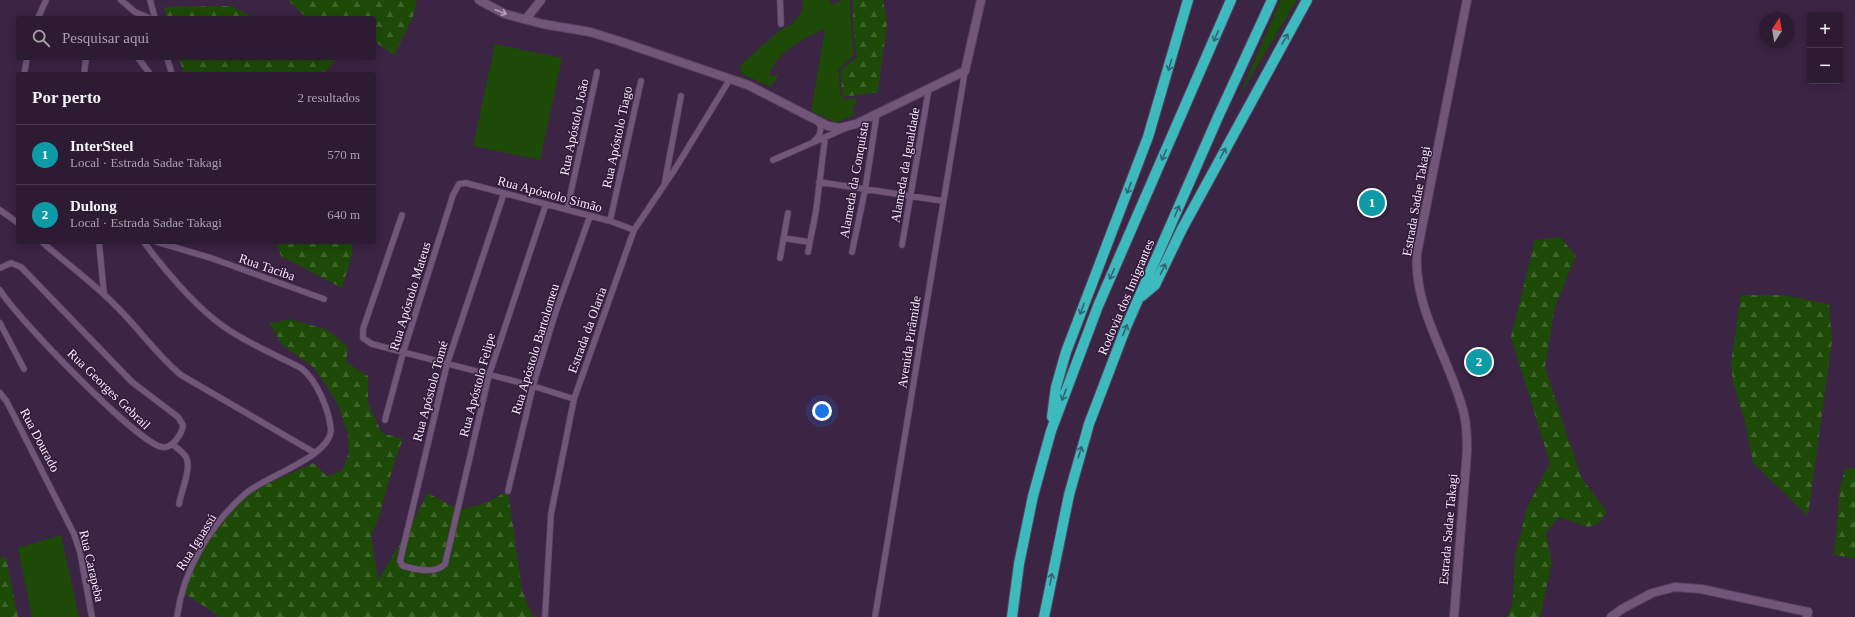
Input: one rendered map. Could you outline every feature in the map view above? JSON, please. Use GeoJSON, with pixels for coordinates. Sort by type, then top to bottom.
{"type":"FeatureCollection","features":[{"type":"Feature","properties":{"kind":"highway"},"geometry":{"type":"LineString","coordinates":[[1051,431],[1054,398],[1064,358],[1148,137],[1188,0]]}},
{"type":"Feature","properties":{"kind":"highway","name":"Rodovia dos Imigrantes"},"geometry":{"type":"LineString","coordinates":[[1012,617],[1019,564],[1033,496],[1051,431],[1098,306],[1231,0]]}},
{"type":"Feature","properties":{"kind":"highway","name":"Rodovia dos Imigrantes"},"geometry":{"type":"LineString","coordinates":[[1044,617],[1056,554],[1077,464],[1104,384],[1206,145],[1272,0]]}},
{"type":"Feature","properties":{"kind":"highway"},"geometry":{"type":"LineString","coordinates":[[1139,299],[1154,285],[1182,229],[1307,0]]}},
{"type":"Feature","properties":{"kind":"street"},"geometry":{"type":"LineString","coordinates":[[39,16],[46,0]]}},
{"type":"Feature","properties":{"kind":"street"},"geometry":{"type":"LineString","coordinates":[[120,0],[135,12],[144,16]]}},
{"type":"Feature","properties":{"kind":"street"},"geometry":{"type":"LineString","coordinates":[[150,0],[154,16]]}},
{"type":"Feature","properties":{"kind":"street"},"geometry":{"type":"LineString","coordinates":[[479,0],[505,14],[590,32],[748,85],[775,97],[818,122],[834,128],[849,126]]}},
{"type":"Feature","properties":{"kind":"street"},"geometry":{"type":"LineString","coordinates":[[526,19],[541,0]]}},
{"type":"Feature","properties":{"kind":"street"},"geometry":{"type":"LineString","coordinates":[[780,0],[781,24]]}},
{"type":"Feature","properties":{"kind":"street"},"geometry":{"type":"LineString","coordinates":[[773,160],[825,138],[965,71],[981,0]]}},
{"type":"Feature","properties":{"kind":"street","name":"Estrada Sadae Takagi"},"geometry":{"type":"LineString","coordinates":[[1454,617],[1467,451],[1466,424],[1459,397],[1425,309],[1416,266],[1417,253],[1468,0]]}},
{"type":"Feature","properties":{"kind":"street"},"geometry":{"type":"LineString","coordinates":[[24,72],[26,60]]}},
{"type":"Feature","properties":{"kind":"street"},"geometry":{"type":"LineString","coordinates":[[84,72],[86,60]]}},
{"type":"Feature","properties":{"kind":"street"},"geometry":{"type":"LineString","coordinates":[[140,60],[148,72]]}},
{"type":"Feature","properties":{"kind":"street"},"geometry":{"type":"LineString","coordinates":[[168,60],[171,72]]}},
{"type":"Feature","properties":{"kind":"street","name":"Avenida Pirâmide"},"geometry":{"type":"LineString","coordinates":[[875,617],[965,71]]}},
{"type":"Feature","properties":{"kind":"street","name":"Rua Apóstolo João"},"geometry":{"type":"LineString","coordinates":[[567,210],[597,72]]}},
{"type":"Feature","properties":{"kind":"street","name":"Estrada da Olaria"},"geometry":{"type":"LineString","coordinates":[[545,617],[551,514],[574,399],[634,230],[730,79]]}},
{"type":"Feature","properties":{"kind":"street","name":"Rua Apóstolo Tiago"},"geometry":{"type":"LineString","coordinates":[[610,221],[641,81]]}},
{"type":"Feature","properties":{"kind":"street","name":"Alameda da Igualdade"},"geometry":{"type":"LineString","coordinates":[[902,245],[929,88]]}},
{"type":"Feature","properties":{"kind":"street"},"geometry":{"type":"LineString","coordinates":[[665,183],[681,96]]}},
{"type":"Feature","properties":{"kind":"street","name":"Alameda da Conquista"},"geometry":{"type":"LineString","coordinates":[[852,252],[865,190],[877,113]]}},
{"type":"Feature","properties":{"kind":"street"},"geometry":{"type":"LineString","coordinates":[[812,143],[821,132],[821,127],[818,122]]}},
{"type":"Feature","properties":{"kind":"street"},"geometry":{"type":"LineString","coordinates":[[808,252],[825,138]]}},
{"type":"Feature","properties":{"kind":"street","name":"Rua Apóstolo Simão"},"geometry":{"type":"LineString","coordinates":[[461,182],[610,221],[634,230]]}},
{"type":"Feature","properties":{"kind":"street","name":"Rua Apóstolo Mateus"},"geometry":{"type":"LineString","coordinates":[[386,420],[403,352],[453,195],[457,185],[461,182]]}},
{"type":"Feature","properties":{"kind":"street"},"geometry":{"type":"LineString","coordinates":[[819,182],[943,201]]}},
{"type":"Feature","properties":{"kind":"street","name":"Rua Apóstolo Tomé"},"geometry":{"type":"LineString","coordinates":[[435,570],[418,570],[403,566],[400,561],[446,364],[504,193]]}},
{"type":"Feature","properties":{"kind":"street","name":"Rua Apóstolo Felipe"},"geometry":{"type":"LineString","coordinates":[[435,570],[445,564],[489,375],[546,204]]}},
{"type":"Feature","properties":{"kind":"street"},"geometry":{"type":"LineString","coordinates":[[0,210],[16,222]]}},
{"type":"Feature","properties":{"kind":"street"},"geometry":{"type":"LineString","coordinates":[[780,258],[788,213]]}},
{"type":"Feature","properties":{"kind":"street"},"geometry":{"type":"LineString","coordinates":[[402,215],[364,329],[363,338],[372,344],[533,386],[574,399]]}},
{"type":"Feature","properties":{"kind":"street","name":"Rua Apóstolo Bartolomeu"},"geometry":{"type":"LineString","coordinates":[[508,491],[533,386],[556,311],[590,216]]}},
{"type":"Feature","properties":{"kind":"street"},"geometry":{"type":"LineString","coordinates":[[783,238],[810,242]]}},
{"type":"Feature","properties":{"kind":"street"},"geometry":{"type":"LineString","coordinates":[[44,244],[104,294],[165,362],[181,375],[315,453]]}},
{"type":"Feature","properties":{"kind":"street"},"geometry":{"type":"LineString","coordinates":[[99,244],[104,294]]}},
{"type":"Feature","properties":{"kind":"street","name":"Rua Iguassú"},"geometry":{"type":"LineString","coordinates":[[146,244],[179,283],[215,320],[235,333],[301,368],[309,374],[315,383],[331,430],[327,442],[315,453],[256,486],[245,494],[218,523],[187,575],[177,617]]}},
{"type":"Feature","properties":{"kind":"street","name":"Rua Taciba"},"geometry":{"type":"LineString","coordinates":[[164,244],[211,258],[324,299]]}},
{"type":"Feature","properties":{"kind":"street","name":"Rua Georges Gebrail"},"geometry":{"type":"LineString","coordinates":[[0,268],[11,263],[21,267],[132,382],[178,417],[183,428],[172,444],[168,447],[160,447],[139,434],[96,395],[30,326],[0,290]]}},
{"type":"Feature","properties":{"kind":"street"},"geometry":{"type":"LineString","coordinates":[[0,323],[24,369]]}},
{"type":"Feature","properties":{"kind":"street","name":"Rua Dourado"},"geometry":{"type":"LineString","coordinates":[[0,393],[7,402],[58,498]]}},
{"type":"Feature","properties":{"kind":"street"},"geometry":{"type":"LineString","coordinates":[[172,444],[186,456],[188,463],[179,504]]}},
{"type":"Feature","properties":{"kind":"street","name":"Rua Carapeba"},"geometry":{"type":"LineString","coordinates":[[58,498],[70,522],[78,546],[92,617]]}},
{"type":"Feature","properties":{"kind":"street"},"geometry":{"type":"LineString","coordinates":[[1611,617],[1626,606],[1652,593],[1675,587],[1701,589],[1808,612],[1807,617]]}},
{"type":"Feature","properties":{"kind":"green space"},"geometry":{"type":"Polygon","coordinates":[[[288,0],[417,0],[413,17],[394,55],[376,42],[376,16],[305,16],[288,0]]]}},
{"type":"Feature","properties":{"kind":"green space"},"geometry":{"type":"Polygon","coordinates":[[[803,0],[830,0],[831,5],[842,0],[850,0],[854,55],[838,70],[841,96],[845,100],[856,98],[857,104],[852,105],[855,114],[836,123],[811,111],[825,29],[800,41],[784,53],[773,67],[769,76],[779,75],[771,87],[742,74],[740,66],[774,35],[785,27],[793,24],[802,11],[803,0]]]}},
{"type":"Feature","properties":{"kind":"green space"},"geometry":{"type":"Polygon","coordinates":[[[853,0],[883,0],[887,24],[878,92],[843,97],[840,71],[857,57],[853,29],[853,0]]]}},
{"type":"Feature","properties":{"kind":"green space"},"geometry":{"type":"Polygon","coordinates":[[[1281,0],[1297,0],[1238,98],[1281,0]]]}},
{"type":"Feature","properties":{"kind":"green space"},"geometry":{"type":"Polygon","coordinates":[[[232,6],[250,16],[166,16],[164,7],[232,6]]]}},
{"type":"Feature","properties":{"kind":"green space"},"geometry":{"type":"Polygon","coordinates":[[[495,44],[562,58],[540,160],[473,146],[495,44]]]}},
{"type":"Feature","properties":{"kind":"green space"},"geometry":{"type":"Polygon","coordinates":[[[180,60],[336,60],[325,72],[183,72],[180,60]]]}},
{"type":"Feature","properties":{"kind":"green space"},"geometry":{"type":"Polygon","coordinates":[[[1560,237],[1576,256],[1555,307],[1545,367],[1581,477],[1607,512],[1599,523],[1588,527],[1559,517],[1546,533],[1552,562],[1540,617],[1507,617],[1513,602],[1515,556],[1527,508],[1550,463],[1511,337],[1535,240],[1560,237]]]}},
{"type":"Feature","properties":{"kind":"green space"},"geometry":{"type":"Polygon","coordinates":[[[277,244],[352,244],[352,255],[342,288],[281,256],[277,244]]]}},
{"type":"Feature","properties":{"kind":"green space"},"geometry":{"type":"Polygon","coordinates":[[[1741,295],[1782,295],[1829,304],[1832,341],[1808,516],[1753,463],[1746,426],[1733,382],[1731,363],[1741,295]]]}},
{"type":"Feature","properties":{"kind":"green space"},"geometry":{"type":"Polygon","coordinates":[[[290,319],[328,330],[348,347],[346,362],[368,376],[368,403],[382,433],[403,439],[394,463],[378,520],[371,535],[378,580],[408,531],[428,493],[459,510],[486,503],[508,491],[522,590],[533,617],[221,617],[182,592],[203,548],[245,494],[313,463],[327,476],[342,471],[349,452],[348,435],[339,407],[313,367],[281,344],[270,323],[290,319]]]}},
{"type":"Feature","properties":{"kind":"green space"},"geometry":{"type":"Polygon","coordinates":[[[1855,468],[1855,558],[1834,555],[1840,488],[1845,469],[1855,468]]]}},
{"type":"Feature","properties":{"kind":"green space"},"geometry":{"type":"Polygon","coordinates":[[[61,535],[79,617],[32,617],[18,548],[61,535]]]}},
{"type":"Feature","properties":{"kind":"green space"},"geometry":{"type":"Polygon","coordinates":[[[6,557],[18,617],[0,617],[0,558],[6,557]]]}},
{"type":"Feature","properties":{"kind":"place","name":"InterSteel"},"geometry":{"type":"Point","coordinates":[1372,203]}},
{"type":"Feature","properties":{"kind":"place","name":"Dulong"},"geometry":{"type":"Point","coordinates":[1479,362]}}]}
